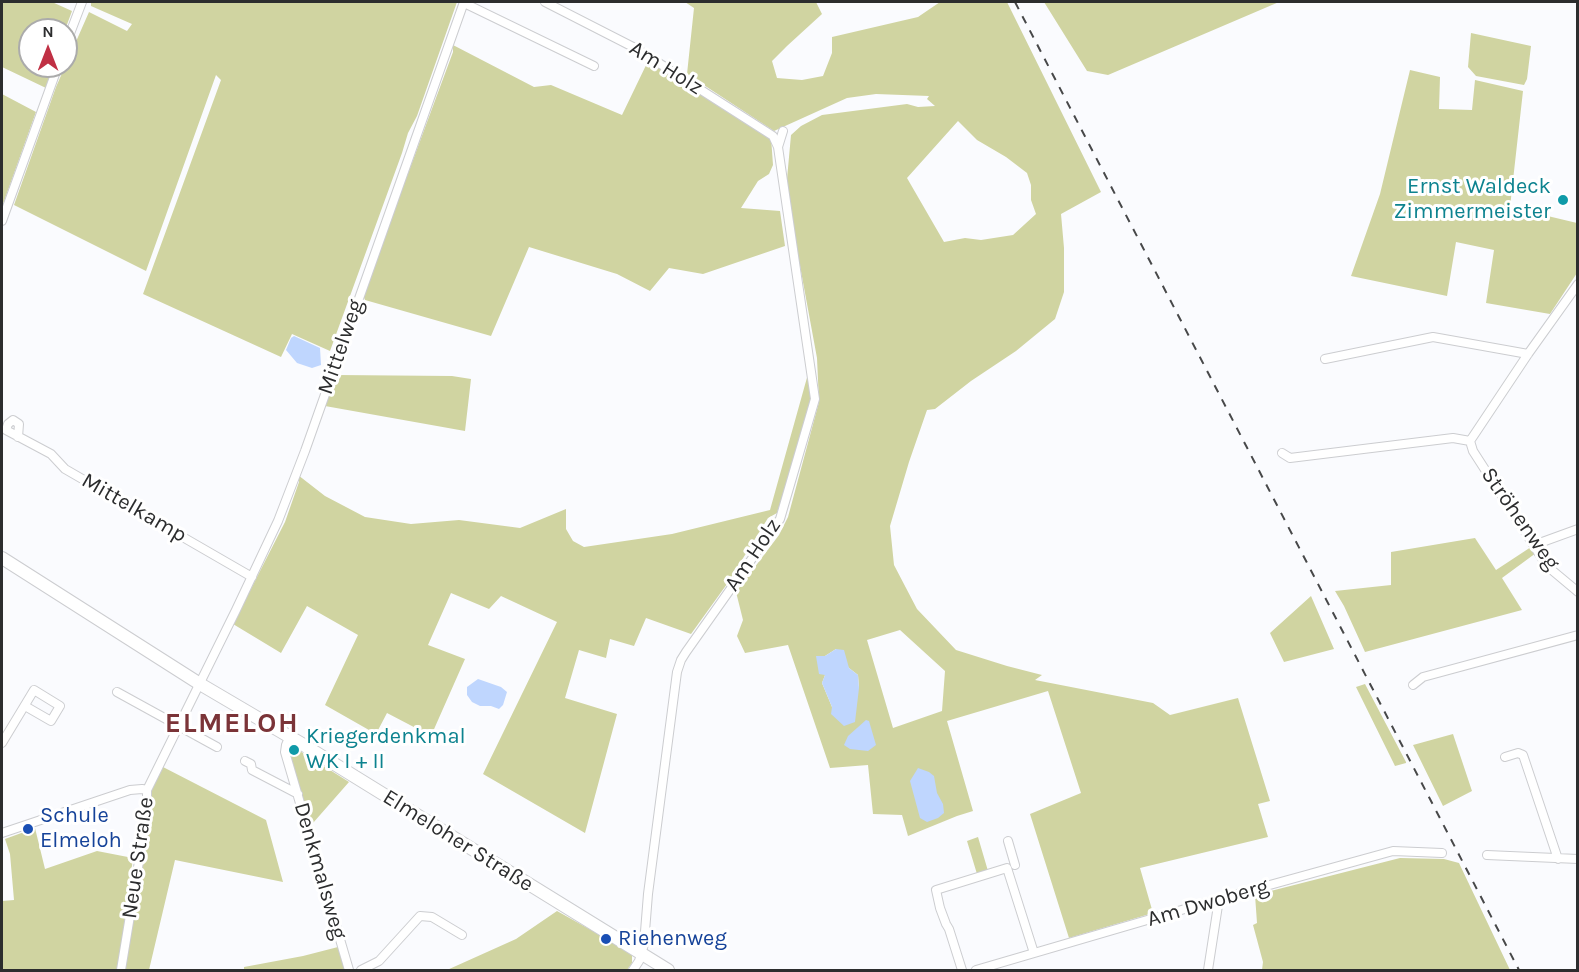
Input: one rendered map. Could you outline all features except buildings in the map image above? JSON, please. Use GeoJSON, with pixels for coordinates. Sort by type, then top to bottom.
{"type":"FeatureCollection","features":[{"type":"Feature","properties":{"kind":"street"},"geometry":{"type":"LineString","coordinates":[[76,18],[82,2]]}},
{"type":"Feature","properties":{"kind":"street"},"geometry":{"type":"LineString","coordinates":[[464,2],[594,66]]}},
{"type":"Feature","properties":{"kind":"street","name":"Mittelweg"},"geometry":{"type":"LineString","coordinates":[[200,684],[278,521],[464,2]]}},
{"type":"Feature","properties":{"kind":"street","name":"Am Holz"},"geometry":{"type":"LineString","coordinates":[[544,2],[638,49],[773,136],[778,147],[815,399],[780,519],[686,652],[677,672],[648,894],[644,955]]}},
{"type":"Feature","properties":{"kind":"street"},"geometry":{"type":"LineString","coordinates":[[2,221],[54,78]]}},
{"type":"Feature","properties":{"kind":"street","name":"Am Holz"},"geometry":{"type":"LineString","coordinates":[[778,147],[783,131]]}},
{"type":"Feature","properties":{"kind":"street"},"geometry":{"type":"LineString","coordinates":[[1282,453],[1290,458],[1453,438],[1470,441],[1528,354],[1576,289]]}},
{"type":"Feature","properties":{"kind":"street"},"geometry":{"type":"LineString","coordinates":[[1325,359],[1432,337],[1528,354]]}},
{"type":"Feature","properties":{"kind":"street","name":"Mittelkamp"},"geometry":{"type":"LineString","coordinates":[[18,437],[51,454],[65,469],[252,577]]}},
{"type":"Feature","properties":{"kind":"street","name":"Ströhenweg"},"geometry":{"type":"LineString","coordinates":[[1470,441],[1473,451],[1547,566],[1578,592]]}},
{"type":"Feature","properties":{"kind":"street"},"geometry":{"type":"LineString","coordinates":[[1534,545],[1578,529]]}},
{"type":"Feature","properties":{"kind":"street","name":"Elmeloher Straße"},"geometry":{"type":"LineString","coordinates":[[2,560],[200,684],[669,970]]}},
{"type":"Feature","properties":{"kind":"street"},"geometry":{"type":"LineString","coordinates":[[1413,685],[1423,677],[1578,635]]}},
{"type":"Feature","properties":{"kind":"street","name":"Neue Straße"},"geometry":{"type":"LineString","coordinates":[[121,970],[147,813],[147,790],[200,684]]}},
{"type":"Feature","properties":{"kind":"street"},"geometry":{"type":"LineString","coordinates":[[117,692],[217,747]]}},
{"type":"Feature","properties":{"kind":"street"},"geometry":{"type":"LineString","coordinates":[[2,743],[25,706]]}},
{"type":"Feature","properties":{"kind":"street","name":"Denkmalsweg"},"geometry":{"type":"LineString","coordinates":[[289,738],[285,752],[349,970]]}},
{"type":"Feature","properties":{"kind":"street"},"geometry":{"type":"LineString","coordinates":[[1505,757],[1518,753],[1523,755],[1558,858]]}},
{"type":"Feature","properties":{"kind":"street"},"geometry":{"type":"LineString","coordinates":[[245,762],[250,764],[252,770],[298,794]]}},
{"type":"Feature","properties":{"kind":"street"},"geometry":{"type":"LineString","coordinates":[[2,833],[130,790],[147,790]]}},
{"type":"Feature","properties":{"kind":"street"},"geometry":{"type":"LineString","coordinates":[[1008,841],[1034,953]]}},
{"type":"Feature","properties":{"kind":"street","name":"Am Dwoberg"},"geometry":{"type":"LineString","coordinates":[[976,970],[1393,851],[1442,853]]}},
{"type":"Feature","properties":{"kind":"street"},"geometry":{"type":"LineString","coordinates":[[1487,855],[1578,859]]}},
{"type":"Feature","properties":{"kind":"street"},"geometry":{"type":"LineString","coordinates":[[962,970],[936,890],[1014,866]]}},
{"type":"Feature","properties":{"kind":"street"},"geometry":{"type":"LineString","coordinates":[[1208,970],[1219,899]]}},
{"type":"Feature","properties":{"kind":"street"},"geometry":{"type":"LineString","coordinates":[[361,970],[379,961],[420,916],[432,917],[462,935]]}},
{"type":"Feature","properties":{"kind":"street"},"geometry":{"type":"LineString","coordinates":[[633,970],[644,955]]}},
{"type":"Feature","properties":{"kind":"green space"},"geometry":{"type":"Polygon","coordinates":[[[2,2],[52,2],[72,11],[69,18],[18,18],[18,75],[2,67],[2,2]]]}},
{"type":"Feature","properties":{"kind":"green space"},"geometry":{"type":"Polygon","coordinates":[[[91,2],[457,2],[330,351],[292,334],[281,357],[143,294],[221,80],[216,75],[146,271],[14,205],[60,78],[78,78],[78,37],[89,12],[127,31],[132,24],[91,6],[91,2]]]}},
{"type":"Feature","properties":{"kind":"green space"},"geometry":{"type":"Polygon","coordinates":[[[685,2],[816,2],[822,14],[772,61],[777,78],[802,80],[823,76],[832,53],[832,37],[918,17],[940,2],[1007,2],[1101,192],[1061,214],[1064,292],[1055,319],[1016,351],[971,381],[935,409],[927,410],[890,526],[894,565],[917,609],[956,650],[1042,675],[1035,680],[1153,703],[1170,715],[1238,698],[1270,801],[1258,804],[1268,837],[1140,868],[1153,913],[1069,938],[1030,814],[1081,793],[1048,691],[947,721],[973,811],[908,836],[902,815],[873,814],[868,765],[830,768],[788,645],[745,653],[737,636],[743,620],[736,592],[779,535],[788,517],[819,402],[817,358],[786,190],[791,135],[801,126],[822,115],[907,104],[918,107],[935,106],[927,99],[929,96],[876,94],[847,98],[774,131],[687,74],[694,8],[685,2]],[[958,121],[907,178],[944,242],[965,238],[981,240],[1013,235],[1036,214],[1031,200],[1031,185],[1027,173],[977,140],[958,121]],[[900,630],[867,640],[893,728],[942,711],[945,671],[900,630]],[[836,649],[825,656],[825,675],[822,683],[832,707],[859,688],[858,675],[849,668],[836,649]]]}},
{"type":"Feature","properties":{"kind":"green space"},"geometry":{"type":"Polygon","coordinates":[[[1044,2],[1279,2],[1108,75],[1087,71],[1044,2]]]}},
{"type":"Feature","properties":{"kind":"green space"},"geometry":{"type":"Polygon","coordinates":[[[1471,33],[1531,46],[1527,79],[1524,85],[1476,76],[1468,67],[1471,33]]]}},
{"type":"Feature","properties":{"kind":"green space"},"geometry":{"type":"Polygon","coordinates":[[[453,45],[534,87],[551,85],[622,115],[649,59],[771,137],[773,165],[769,174],[758,181],[741,208],[780,211],[785,246],[703,274],[669,268],[650,291],[617,274],[529,247],[491,336],[365,300],[363,295],[453,52],[453,45]]]}},
{"type":"Feature","properties":{"kind":"green space"},"geometry":{"type":"Polygon","coordinates":[[[1410,70],[1440,77],[1439,109],[1472,110],[1475,80],[1523,91],[1510,207],[1577,223],[1577,273],[1550,314],[1486,303],[1494,250],[1456,242],[1447,296],[1351,276],[1380,194],[1410,70]]]}},
{"type":"Feature","properties":{"kind":"green space"},"geometry":{"type":"Polygon","coordinates":[[[25,78],[49,78],[46,88],[25,78]]]}},
{"type":"Feature","properties":{"kind":"green space"},"geometry":{"type":"Polygon","coordinates":[[[2,94],[36,112],[2,207],[2,94]]]}},
{"type":"Feature","properties":{"kind":"green space"},"geometry":{"type":"Polygon","coordinates":[[[808,374],[812,399],[777,513],[768,518],[727,584],[691,634],[646,618],[634,646],[610,639],[606,658],[579,650],[565,698],[617,714],[585,833],[483,774],[557,622],[501,596],[489,609],[451,593],[428,645],[465,659],[431,736],[387,713],[376,734],[325,705],[358,635],[307,606],[281,653],[233,624],[285,522],[299,482],[298,475],[325,496],[365,517],[411,524],[459,520],[520,528],[566,509],[566,529],[573,541],[584,547],[672,534],[770,510],[808,374]]]}},
{"type":"Feature","properties":{"kind":"green space"},"geometry":{"type":"Polygon","coordinates":[[[337,375],[452,376],[471,379],[465,431],[325,406],[337,375]]]}},
{"type":"Feature","properties":{"kind":"green space"},"geometry":{"type":"Polygon","coordinates":[[[1475,538],[1496,570],[1531,547],[1536,553],[1502,578],[1522,610],[1365,652],[1335,591],[1391,585],[1391,552],[1475,538]]]}},
{"type":"Feature","properties":{"kind":"green space"},"geometry":{"type":"Polygon","coordinates":[[[1311,596],[1334,649],[1284,662],[1270,633],[1311,596]]]}},
{"type":"Feature","properties":{"kind":"green space"},"geometry":{"type":"Polygon","coordinates":[[[1365,684],[1406,763],[1395,766],[1356,687],[1365,684]]]}},
{"type":"Feature","properties":{"kind":"green space"},"geometry":{"type":"Polygon","coordinates":[[[1453,734],[1472,791],[1443,806],[1413,745],[1453,734]]]}},
{"type":"Feature","properties":{"kind":"green space"},"geometry":{"type":"Polygon","coordinates":[[[295,748],[349,782],[310,824],[290,753],[295,748]]]}},
{"type":"Feature","properties":{"kind":"green space"},"geometry":{"type":"Polygon","coordinates":[[[163,767],[266,820],[283,882],[175,860],[149,970],[124,970],[152,789],[163,767]]]}},
{"type":"Feature","properties":{"kind":"green space"},"geometry":{"type":"Polygon","coordinates":[[[35,828],[45,869],[97,851],[133,858],[118,970],[2,970],[2,901],[14,900],[10,854],[5,839],[35,828]]]}},
{"type":"Feature","properties":{"kind":"green space"},"geometry":{"type":"Polygon","coordinates":[[[978,837],[988,871],[977,874],[967,841],[978,837]]]}},
{"type":"Feature","properties":{"kind":"green space"},"geometry":{"type":"Polygon","coordinates":[[[1400,858],[1444,859],[1459,863],[1510,970],[1262,970],[1263,962],[1253,925],[1257,923],[1255,895],[1400,858]]]}},
{"type":"Feature","properties":{"kind":"green space"},"geometry":{"type":"Polygon","coordinates":[[[557,911],[632,953],[632,963],[627,970],[447,970],[516,939],[557,911]]]}},
{"type":"Feature","properties":{"kind":"green space"},"geometry":{"type":"Polygon","coordinates":[[[338,947],[345,970],[244,970],[244,967],[338,947]]]}},
{"type":"Feature","properties":{"kind":"water"},"geometry":{"type":"Polygon","coordinates":[[[294,336],[320,348],[321,365],[312,368],[297,363],[286,350],[294,336]]]}},
{"type":"Feature","properties":{"kind":"water"},"geometry":{"type":"Polygon","coordinates":[[[836,649],[844,650],[849,668],[858,675],[859,688],[855,722],[844,726],[831,714],[832,707],[822,683],[825,675],[819,674],[816,656],[825,656],[836,649]]]}},
{"type":"Feature","properties":{"kind":"water"},"geometry":{"type":"Polygon","coordinates":[[[478,679],[501,687],[507,692],[503,705],[499,709],[480,706],[472,702],[467,695],[467,687],[478,679]]]}},
{"type":"Feature","properties":{"kind":"water"},"geometry":{"type":"Polygon","coordinates":[[[866,720],[869,721],[876,745],[868,751],[850,749],[844,745],[848,736],[866,720]]]}},
{"type":"Feature","properties":{"kind":"water"},"geometry":{"type":"Polygon","coordinates":[[[918,768],[934,776],[937,793],[943,804],[944,813],[927,822],[920,818],[910,781],[918,768]]]}},
{"type":"Feature","properties":{"kind":"railway"},"geometry":{"type":"LineString","coordinates":[[1015,2],[1519,970]]}},
{"type":"Feature","properties":{"kind":"place","name":"Ernst Waldeck Zimmermeister"},"geometry":{"type":"Point","coordinates":[1563,200]}},
{"type":"Feature","properties":{"kind":"place","name":"Kriegerdenkmal WK I + II"},"geometry":{"type":"Point","coordinates":[294,750]}},
{"type":"Feature","properties":{"kind":"place","name":"Schule Elmeloh"},"geometry":{"type":"Point","coordinates":[28,829]}},
{"type":"Feature","properties":{"kind":"place","name":"Riehenweg"},"geometry":{"type":"Point","coordinates":[606,939]}},
{"type":"Feature","properties":{"kind":"district","name":"ELMELOH"},"geometry":{"type":"Point","coordinates":[232,724]}}]}
